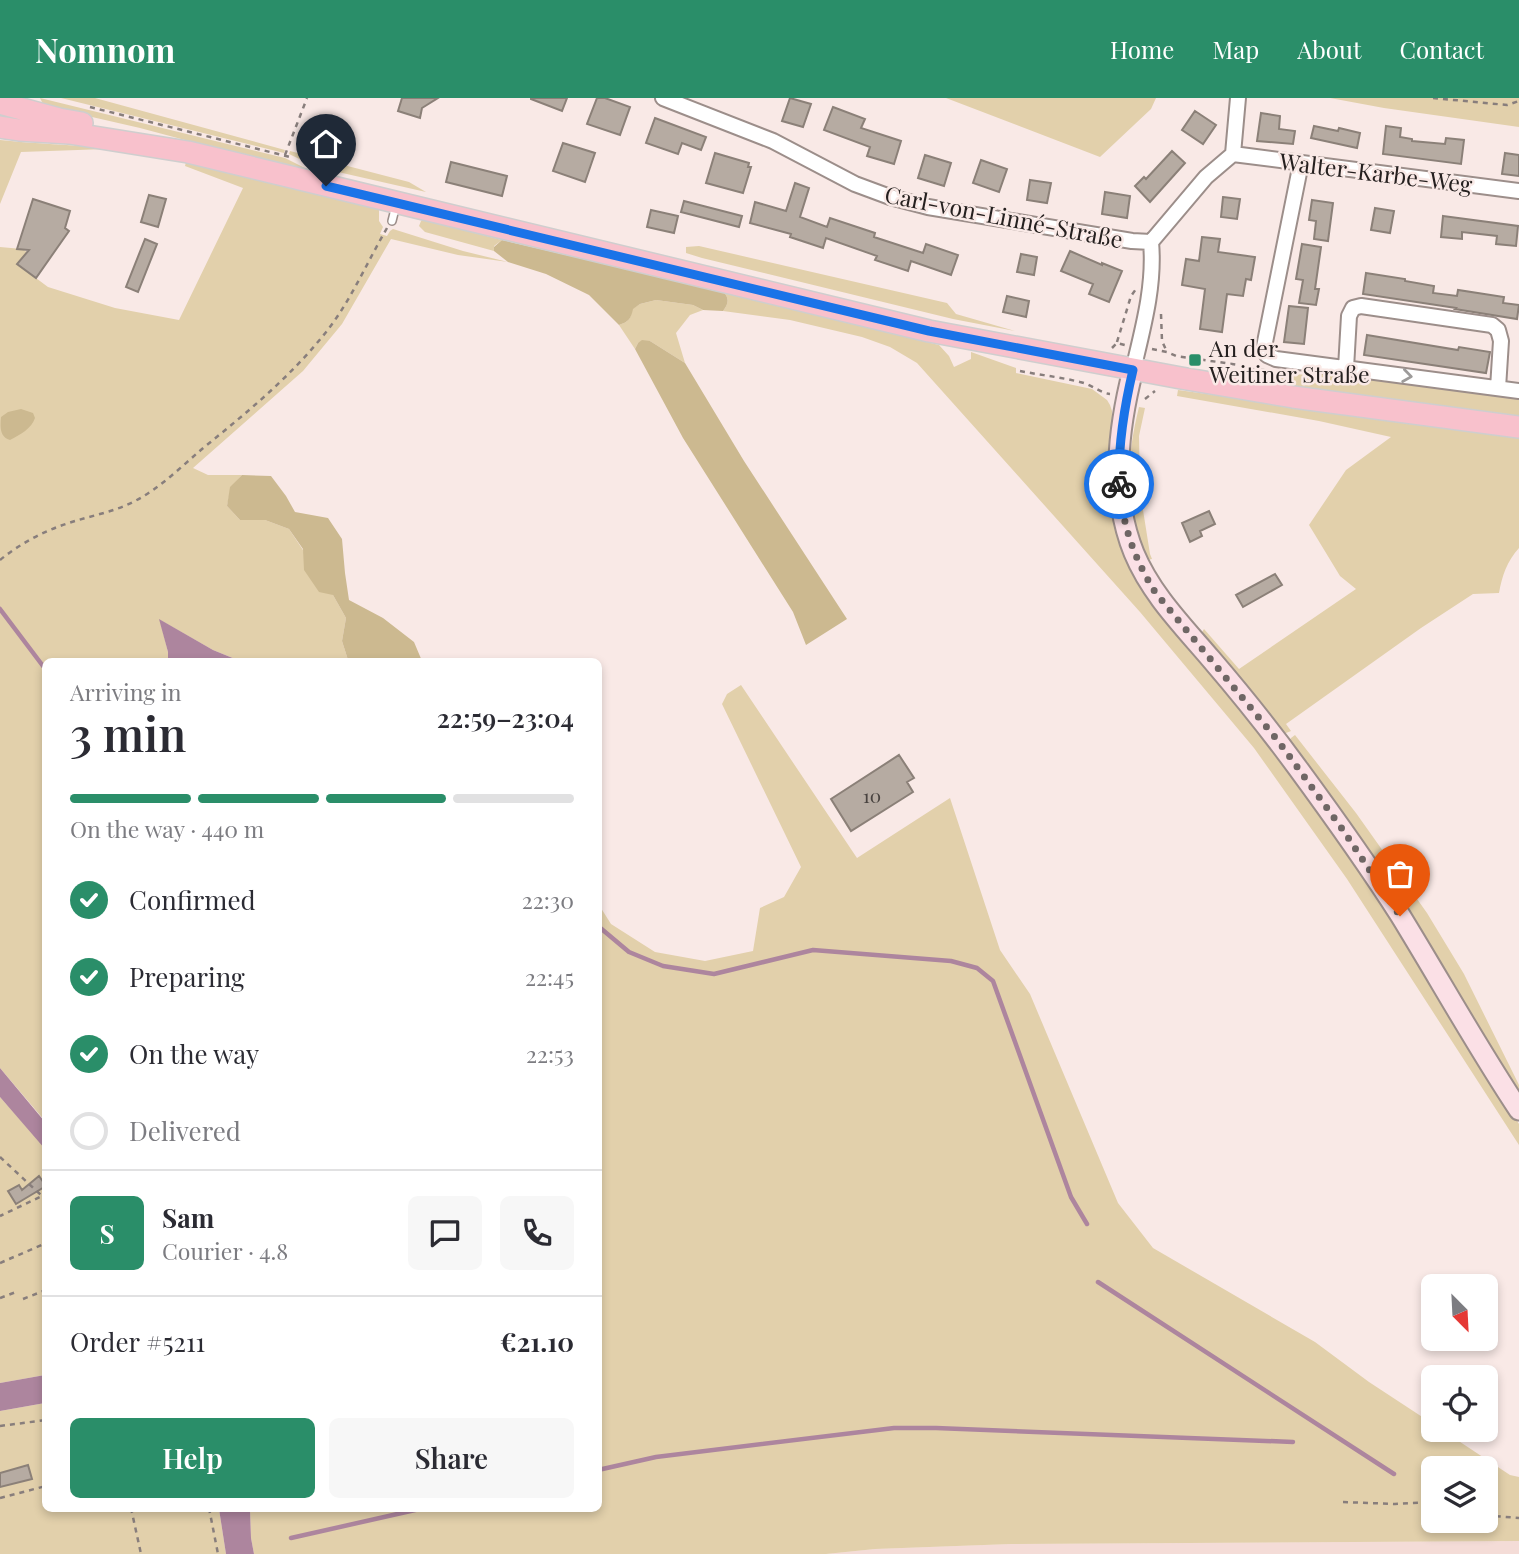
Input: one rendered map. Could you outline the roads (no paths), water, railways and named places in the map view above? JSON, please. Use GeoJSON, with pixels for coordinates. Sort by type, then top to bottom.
{"type":"FeatureCollection","features":[{"type":"Feature","properties":{"kind":"main road"},"geometry":{"type":"LineString","coordinates":[[0,103],[156,140],[188,152],[394,212],[929,331],[1293,397],[1519,427]]}},
{"type":"Feature","properties":{"kind":"main road"},"geometry":{"type":"LineString","coordinates":[[0,127],[88,136],[188,152]]}},
{"type":"Feature","properties":{"kind":"main road"},"geometry":{"type":"LineString","coordinates":[[1133,370],[1125,405],[1118,483],[1126,530],[1143,572],[1173,615],[1279,742],[1343,830],[1400,916],[1519,1110]]}},
{"type":"Feature","properties":{"kind":"street","name":"Carl-von-Linné-Straße"},"geometry":{"type":"LineString","coordinates":[[663,98],[772,141],[855,184],[890,197],[941,209],[1151,242],[1152,276],[1133,370]]}},
{"type":"Feature","properties":{"kind":"street"},"geometry":{"type":"LineString","coordinates":[[1151,242],[1206,177],[1233,154],[1238,98]]}},
{"type":"Feature","properties":{"kind":"street","name":"Walter-Karbe-Weg"},"geometry":{"type":"LineString","coordinates":[[1233,154],[1519,191]]}},
{"type":"Feature","properties":{"kind":"street"},"geometry":{"type":"LineString","coordinates":[[1301,163],[1264,347],[1267,355],[1276,359],[1519,391]]}},
{"type":"Feature","properties":{"kind":"street"},"geometry":{"type":"LineString","coordinates":[[1346,368],[1349,316],[1353,309],[1361,306],[1492,325],[1498,330],[1501,341],[1498,388]]}},
{"type":"Feature","properties":{"kind":"waterway"},"geometry":{"type":"LineString","coordinates":[[0,609],[42,665]]}},
{"type":"Feature","properties":{"kind":"waterway"},"geometry":{"type":"LineString","coordinates":[[602,929],[629,952],[663,966],[714,974],[813,950],[951,961],[977,968],[993,981],[1071,1197],[1087,1224]]}},
{"type":"Feature","properties":{"kind":"waterway"},"geometry":{"type":"LineString","coordinates":[[1098,1282],[1394,1474]]}},
{"type":"Feature","properties":{"kind":"waterway"},"geometry":{"type":"LineString","coordinates":[[602,1469],[656,1457],[894,1428],[1293,1442]]}},
{"type":"Feature","properties":{"kind":"waterway"},"geometry":{"type":"LineString","coordinates":[[291,1538],[406,1512]]}},
{"type":"Feature","properties":{"kind":"place","name":"An der Weitiner Straße"},"geometry":{"type":"Point","coordinates":[1195,360]}}]}
